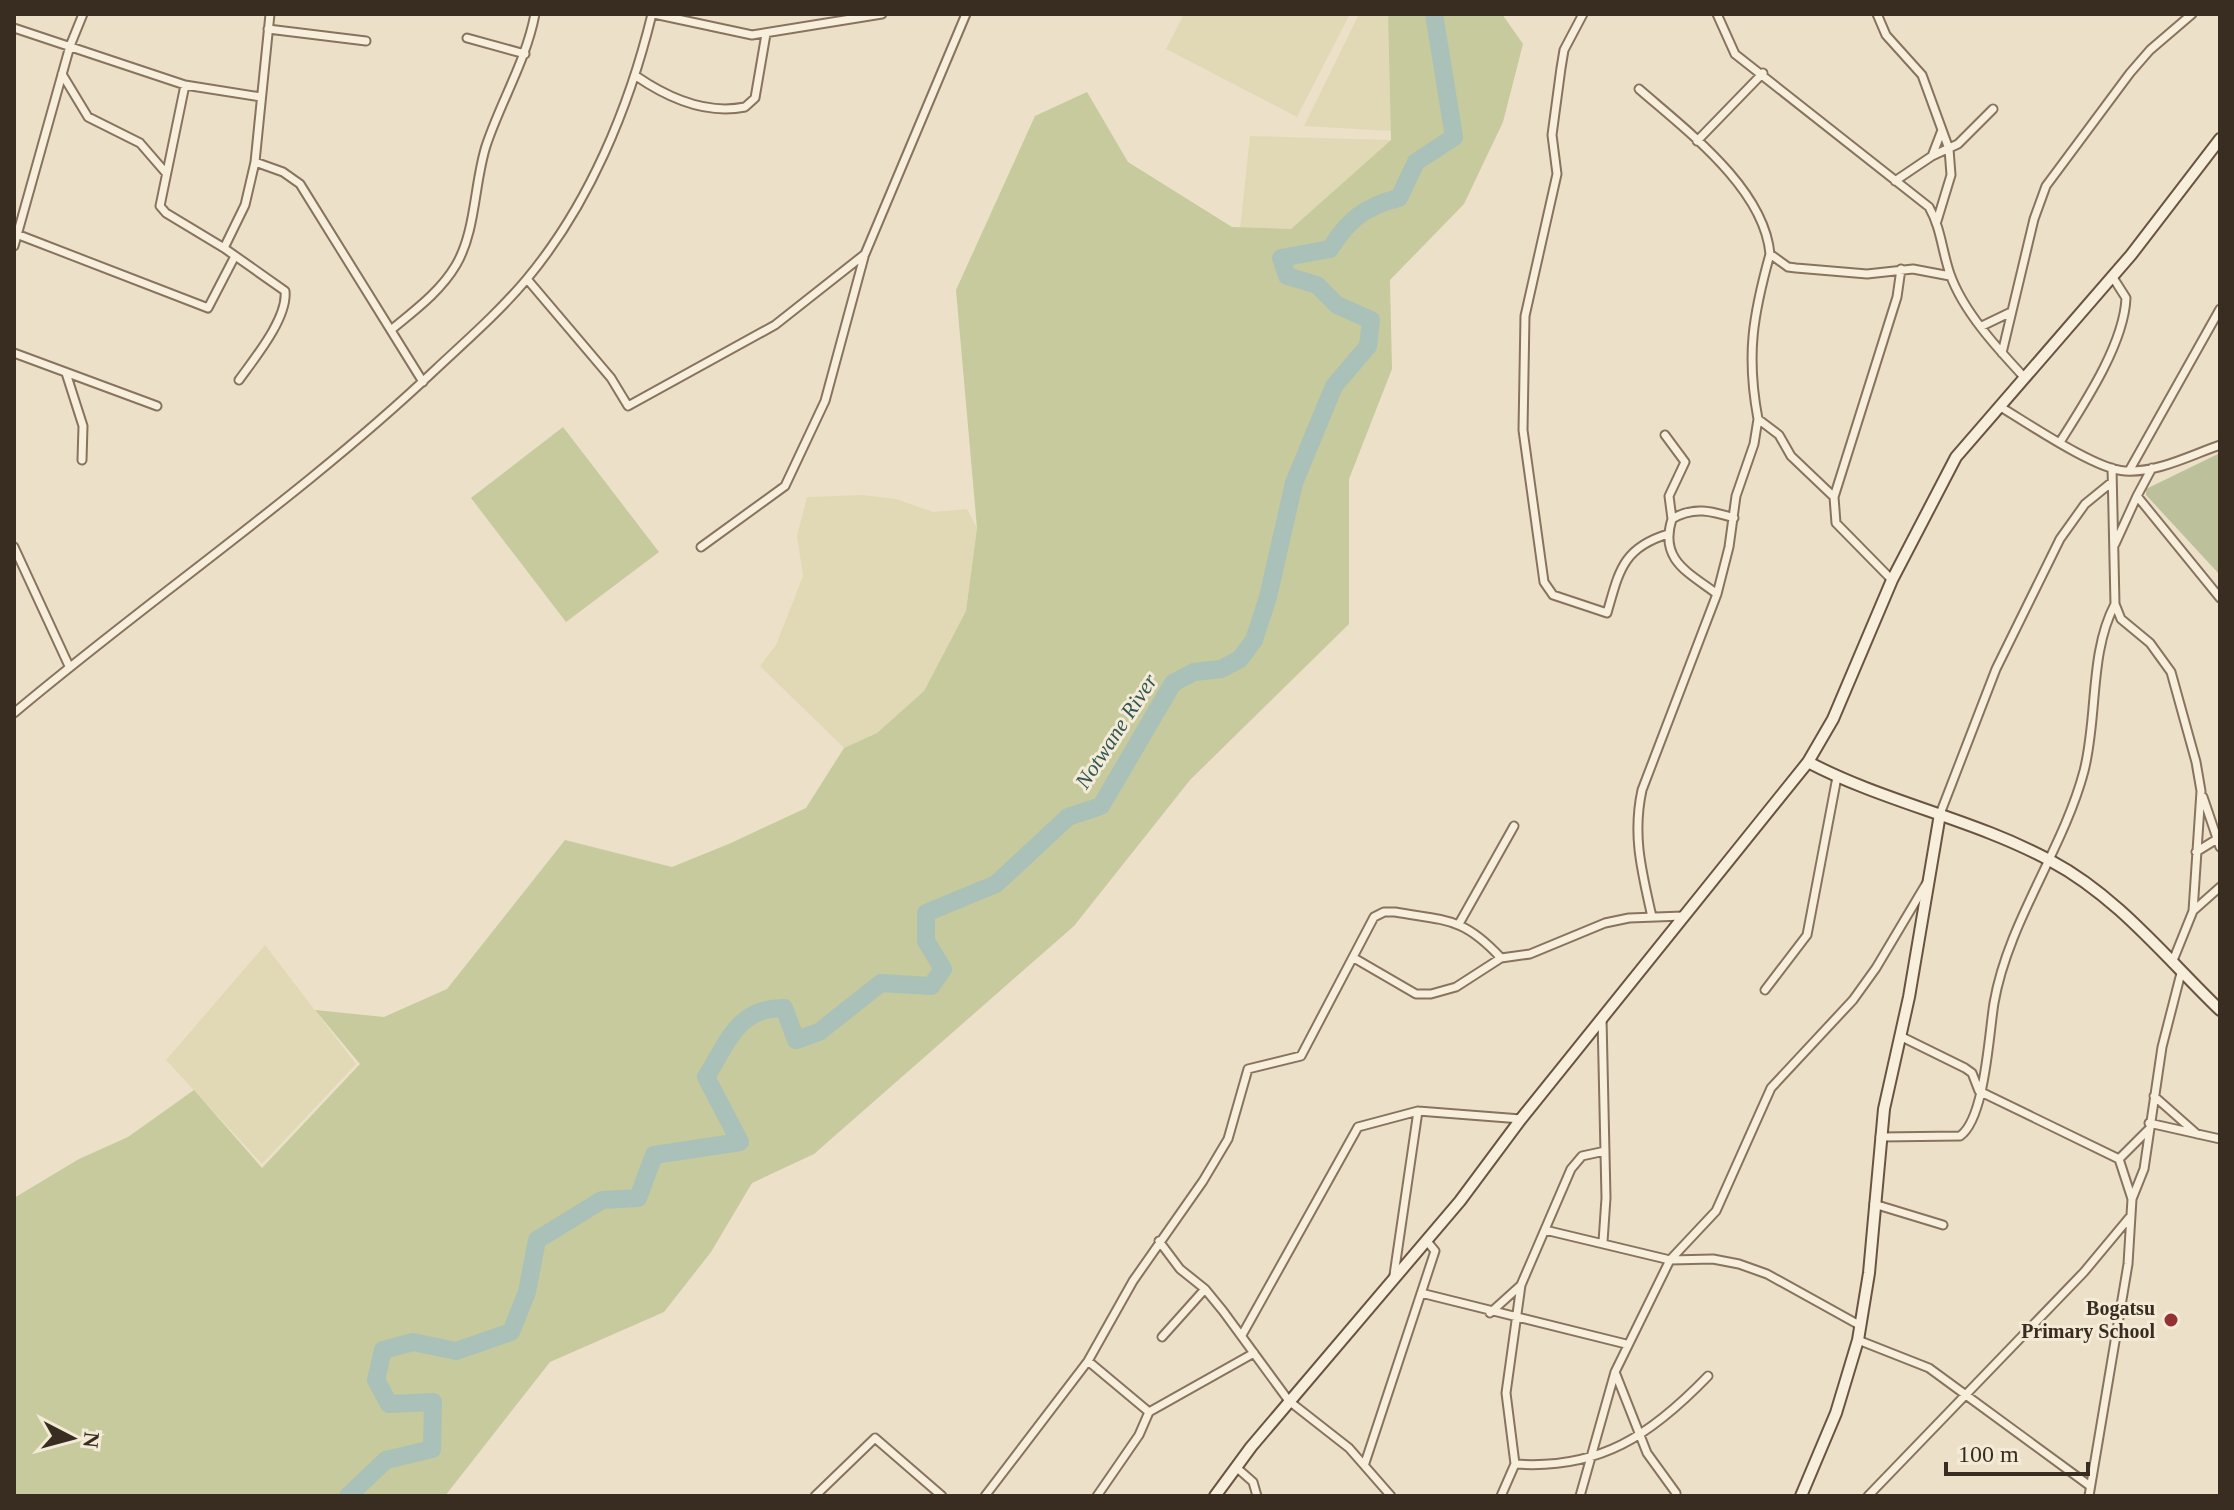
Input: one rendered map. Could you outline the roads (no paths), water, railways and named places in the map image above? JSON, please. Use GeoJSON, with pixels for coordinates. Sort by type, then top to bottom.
{"type":"FeatureCollection","features":[{"type":"Feature","properties":{"kind":"street"},"geometry":{"type":"LineString","coordinates":[[14,246],[70,46],[83,14]]}},
{"type":"Feature","properties":{"kind":"street"},"geometry":{"type":"LineString","coordinates":[[224,248],[245,205],[255,162],[270,14]]}},
{"type":"Feature","properties":{"kind":"street"},"geometry":{"type":"LineString","coordinates":[[391,330],[434,294],[457,264],[486,148],[525,54],[535,14]]}},
{"type":"Feature","properties":{"kind":"street"},"geometry":{"type":"LineString","coordinates":[[14,713],[69,666],[350,448],[423,382],[527,279],[558,236],[598,165],[636,76],[653,14],[741,35],[766,34],[882,14]]}},
{"type":"Feature","properties":{"kind":"street"},"geometry":{"type":"LineString","coordinates":[[697,25],[699,14]]}},
{"type":"Feature","properties":{"kind":"street"},"geometry":{"type":"LineString","coordinates":[[701,547],[785,486],[825,401],[865,254],[966,14]]}},
{"type":"Feature","properties":{"kind":"street"},"geometry":{"type":"LineString","coordinates":[[1583,14],[1564,50],[1552,135],[1557,174],[1525,316],[1523,430],[1544,582],[1553,595],[1607,613],[1627,558],[1638,547],[1668,534]]}},
{"type":"Feature","properties":{"kind":"street"},"geometry":{"type":"LineString","coordinates":[[1717,14],[1729,47],[1895,181],[1923,200],[1937,221],[1950,276],[1982,326],[2024,377]]}},
{"type":"Feature","properties":{"kind":"street"},"geometry":{"type":"LineString","coordinates":[[1877,14],[1886,35],[1922,75],[1949,149],[1951,175],[1937,221]]}},
{"type":"Feature","properties":{"kind":"street"},"geometry":{"type":"LineString","coordinates":[[2002,353],[2009,313],[2039,201],[2046,186],[2140,62],[2192,14]]}},
{"type":"Feature","properties":{"kind":"street"},"geometry":{"type":"LineString","coordinates":[[14,28],[185,85],[261,97]]}},
{"type":"Feature","properties":{"kind":"street"},"geometry":{"type":"LineString","coordinates":[[268,29],[366,41]]}},
{"type":"Feature","properties":{"kind":"street"},"geometry":{"type":"LineString","coordinates":[[636,76],[661,92],[691,105],[745,107],[755,98],[766,34]]}},
{"type":"Feature","properties":{"kind":"street"},"geometry":{"type":"LineString","coordinates":[[467,38],[525,54]]}},
{"type":"Feature","properties":{"kind":"street"},"geometry":{"type":"LineString","coordinates":[[1697,141],[1763,73]]}},
{"type":"Feature","properties":{"kind":"street"},"geometry":{"type":"LineString","coordinates":[[62,74],[88,117],[140,143],[166,173]]}},
{"type":"Feature","properties":{"kind":"street"},"geometry":{"type":"LineString","coordinates":[[185,85],[160,201],[163,210],[282,287],[286,299],[268,338],[239,380]]}},
{"type":"Feature","properties":{"kind":"street"},"geometry":{"type":"LineString","coordinates":[[1639,89],[1697,141],[1761,215],[1770,254],[1757,295],[1751,335],[1751,385],[1758,419],[1751,456],[1736,496],[1717,594],[1642,790],[1637,812],[1637,849],[1652,917]]}},
{"type":"Feature","properties":{"kind":"street"},"geometry":{"type":"LineString","coordinates":[[1895,181],[1972,133],[1993,109]]}},
{"type":"Feature","properties":{"kind":"street"},"geometry":{"type":"LineString","coordinates":[[1932,156],[1942,130]]}},
{"type":"Feature","properties":{"kind":"street"},"geometry":{"type":"LineString","coordinates":[[1215,1496],[1289,1401],[1460,1201],[1521,1119],[1808,762],[1833,719],[1892,580],[1956,457],[2112,276],[2218,144]]}},
{"type":"Feature","properties":{"kind":"street"},"geometry":{"type":"LineString","coordinates":[[255,162],[283,172],[300,184],[423,382]]}},
{"type":"Feature","properties":{"kind":"street"},"geometry":{"type":"LineString","coordinates":[[14,221],[22,225]]}},
{"type":"Feature","properties":{"kind":"street"},"geometry":{"type":"LineString","coordinates":[[19,235],[208,308],[235,256]]}},
{"type":"Feature","properties":{"kind":"street"},"geometry":{"type":"LineString","coordinates":[[527,279],[611,378],[628,406],[775,325],[865,254]]}},
{"type":"Feature","properties":{"kind":"street"},"geometry":{"type":"LineString","coordinates":[[1770,254],[1788,267],[1796,268],[1867,274],[1901,269],[1950,276]]}},
{"type":"Feature","properties":{"kind":"street"},"geometry":{"type":"LineString","coordinates":[[1892,580],[1836,523],[1834,497],[1897,297],[1901,269]]}},
{"type":"Feature","properties":{"kind":"street"},"geometry":{"type":"LineString","coordinates":[[2060,442],[2100,376],[2122,322],[2126,298],[2112,276]]}},
{"type":"Feature","properties":{"kind":"street"},"geometry":{"type":"LineString","coordinates":[[2129,471],[2220,309]]}},
{"type":"Feature","properties":{"kind":"street"},"geometry":{"type":"LineString","coordinates":[[1982,326],[2009,313]]}},
{"type":"Feature","properties":{"kind":"street"},"geometry":{"type":"LineString","coordinates":[[14,353],[157,406]]}},
{"type":"Feature","properties":{"kind":"street"},"geometry":{"type":"LineString","coordinates":[[66,373],[83,426],[82,460]]}},
{"type":"Feature","properties":{"kind":"street"},"geometry":{"type":"LineString","coordinates":[[1998,405],[2112,468],[2129,471],[2152,468],[2220,445]]}},
{"type":"Feature","properties":{"kind":"street"},"geometry":{"type":"LineString","coordinates":[[1758,419],[1779,435],[1791,456],[1834,497]]}},
{"type":"Feature","properties":{"kind":"street"},"geometry":{"type":"LineString","coordinates":[[1665,435],[1685,462],[1669,496],[1672,519],[1668,534],[1673,557],[1717,594]]}},
{"type":"Feature","properties":{"kind":"street"},"geometry":{"type":"LineString","coordinates":[[1880,1137],[1960,1136],[1970,1126],[1994,1026],[1994,1004],[2011,951],[2083,774],[2103,638],[2115,604],[2112,468]]}},
{"type":"Feature","properties":{"kind":"street"},"geometry":{"type":"LineString","coordinates":[[2114,546],[2152,468]]}},
{"type":"Feature","properties":{"kind":"street"},"geometry":{"type":"LineString","coordinates":[[1801,1496],[1836,1413],[1861,1326],[1880,1137],[1940,814],[1996,669],[2060,539],[2085,504],[2112,482]]}},
{"type":"Feature","properties":{"kind":"street"},"geometry":{"type":"LineString","coordinates":[[2137,496],[2220,598]]}},
{"type":"Feature","properties":{"kind":"street"},"geometry":{"type":"LineString","coordinates":[[1672,519],[1689,511],[1704,510],[1734,518]]}},
{"type":"Feature","properties":{"kind":"street"},"geometry":{"type":"LineString","coordinates":[[14,547],[69,666]]}},
{"type":"Feature","properties":{"kind":"street"},"geometry":{"type":"LineString","coordinates":[[2115,604],[2121,619],[2150,643],[2171,672],[2191,737],[2201,791],[2219,843],[2196,852]]}},
{"type":"Feature","properties":{"kind":"street"},"geometry":{"type":"LineString","coordinates":[[1808,762],[1837,777],[1940,814],[2050,860],[2093,889],[2220,1010]]}},
{"type":"Feature","properties":{"kind":"street"},"geometry":{"type":"LineString","coordinates":[[1765,990],[1807,935],[1837,777]]}},
{"type":"Feature","properties":{"kind":"street"},"geometry":{"type":"LineString","coordinates":[[2172,963],[2193,911],[2201,791]]}},
{"type":"Feature","properties":{"kind":"street"},"geometry":{"type":"LineString","coordinates":[[1460,922],[1514,826]]}},
{"type":"Feature","properties":{"kind":"street"},"geometry":{"type":"LineString","coordinates":[[1580,1496],[1615,1372],[1626,1344],[1670,1260],[1716,1211],[1771,1088],[1853,1000],[1898,935],[1926,884]]}},
{"type":"Feature","properties":{"kind":"street"},"geometry":{"type":"LineString","coordinates":[[2193,911],[2220,887]]}},
{"type":"Feature","properties":{"kind":"street"},"geometry":{"type":"LineString","coordinates":[[985,1496],[1088,1361],[1159,1241],[1203,1181],[1228,1139],[1248,1069],[1301,1056],[1378,914],[1395,912],[1460,922],[1483,939],[1501,958]]}},
{"type":"Feature","properties":{"kind":"street"},"geometry":{"type":"LineString","coordinates":[[1354,958],[1421,994],[1456,987],[1501,958],[1530,954],[1605,923],[1683,916]]}},
{"type":"Feature","properties":{"kind":"street"},"geometry":{"type":"LineString","coordinates":[[2089,1496],[2128,1264],[2132,1199],[2144,1169],[2154,1096],[2181,973]]}},
{"type":"Feature","properties":{"kind":"street"},"geometry":{"type":"LineString","coordinates":[[1602,1018],[1605,1151],[1603,1242]]}},
{"type":"Feature","properties":{"kind":"street"},"geometry":{"type":"LineString","coordinates":[[1900,1036],[1965,1068],[1972,1073],[1979,1091],[2119,1159],[2132,1199]]}},
{"type":"Feature","properties":{"kind":"street"},"geometry":{"type":"LineString","coordinates":[[2154,1096],[2198,1135]]}},
{"type":"Feature","properties":{"kind":"street"},"geometry":{"type":"LineString","coordinates":[[1242,1335],[1353,1132],[1369,1123],[1418,1111],[1521,1119]]}},
{"type":"Feature","properties":{"kind":"street"},"geometry":{"type":"LineString","coordinates":[[1394,1275],[1418,1111]]}},
{"type":"Feature","properties":{"kind":"street"},"geometry":{"type":"LineString","coordinates":[[2119,1159],[2149,1126]]}},
{"type":"Feature","properties":{"kind":"street"},"geometry":{"type":"LineString","coordinates":[[2149,1126],[2220,1139]]}},
{"type":"Feature","properties":{"kind":"street"},"geometry":{"type":"LineString","coordinates":[[1501,1496],[1515,1464],[1506,1393],[1521,1285],[1571,1169],[1582,1156],[1605,1151]]}},
{"type":"Feature","properties":{"kind":"street"},"geometry":{"type":"LineString","coordinates":[[1874,1204],[1943,1225]]}},
{"type":"Feature","properties":{"kind":"street"},"geometry":{"type":"LineString","coordinates":[[1868,1496],[2084,1272],[2130,1216]]}},
{"type":"Feature","properties":{"kind":"street"},"geometry":{"type":"LineString","coordinates":[[1545,1230],[1670,1260],[1713,1259],[1739,1264],[1767,1274],[1861,1326]]}},
{"type":"Feature","properties":{"kind":"street"},"geometry":{"type":"LineString","coordinates":[[1365,1463],[1435,1251],[1426,1240]]}},
{"type":"Feature","properties":{"kind":"street"},"geometry":{"type":"LineString","coordinates":[[1159,1241],[1180,1269],[1205,1289],[1289,1401],[1365,1463],[1391,1496]]}},
{"type":"Feature","properties":{"kind":"street"},"geometry":{"type":"LineString","coordinates":[[1490,1313],[1521,1285]]}},
{"type":"Feature","properties":{"kind":"street"},"geometry":{"type":"LineString","coordinates":[[1162,1337],[1205,1289]]}},
{"type":"Feature","properties":{"kind":"street"},"geometry":{"type":"LineString","coordinates":[[1421,1293],[1514,1319],[1626,1344]]}},
{"type":"Feature","properties":{"kind":"street"},"geometry":{"type":"LineString","coordinates":[[1858,1340],[1929,1368],[2090,1486]]}},
{"type":"Feature","properties":{"kind":"street"},"geometry":{"type":"LineString","coordinates":[[1097,1496],[1139,1435],[1149,1412],[1254,1353]]}},
{"type":"Feature","properties":{"kind":"street"},"geometry":{"type":"LineString","coordinates":[[1088,1361],[1149,1412]]}},
{"type":"Feature","properties":{"kind":"street"},"geometry":{"type":"LineString","coordinates":[[1615,1372],[1639,1435],[1676,1493]]}},
{"type":"Feature","properties":{"kind":"street"},"geometry":{"type":"LineString","coordinates":[[1515,1464],[1589,1460],[1669,1416],[1708,1376]]}},
{"type":"Feature","properties":{"kind":"street"},"geometry":{"type":"LineString","coordinates":[[815,1496],[875,1438],[942,1496]]}},
{"type":"Feature","properties":{"kind":"street"},"geometry":{"type":"LineString","coordinates":[[1236,1467],[1253,1482],[1257,1496]]}},
{"type":"Feature","properties":{"kind":"waterway","name":"Notwane River"},"geometry":{"type":"LineString","coordinates":[[348,1496],[386,1460],[432,1449],[433,1402],[389,1404],[376,1380],[383,1350],[413,1342],[456,1351],[511,1332],[527,1292],[537,1240],[602,1200],[638,1198],[654,1155],[740,1142],[706,1077],[728,1039],[745,1020],[768,1009],[784,1008],[796,1040],[819,1032],[881,983],[931,986],[943,969],[926,941],[926,913],[996,884],[1068,817],[1101,806],[1173,683],[1194,672],[1221,669],[1240,659],[1254,640],[1268,597],[1294,483],[1334,386],[1368,346],[1371,320],[1337,305],[1317,285],[1287,276],[1281,258],[1330,249],[1358,216],[1376,205],[1399,198],[1416,162],[1454,137],[1434,14]]}},
{"type":"Feature","properties":{"kind":"place","name":"Bogatsu Primary School"},"geometry":{"type":"Point","coordinates":[2171,1320]}}]}
